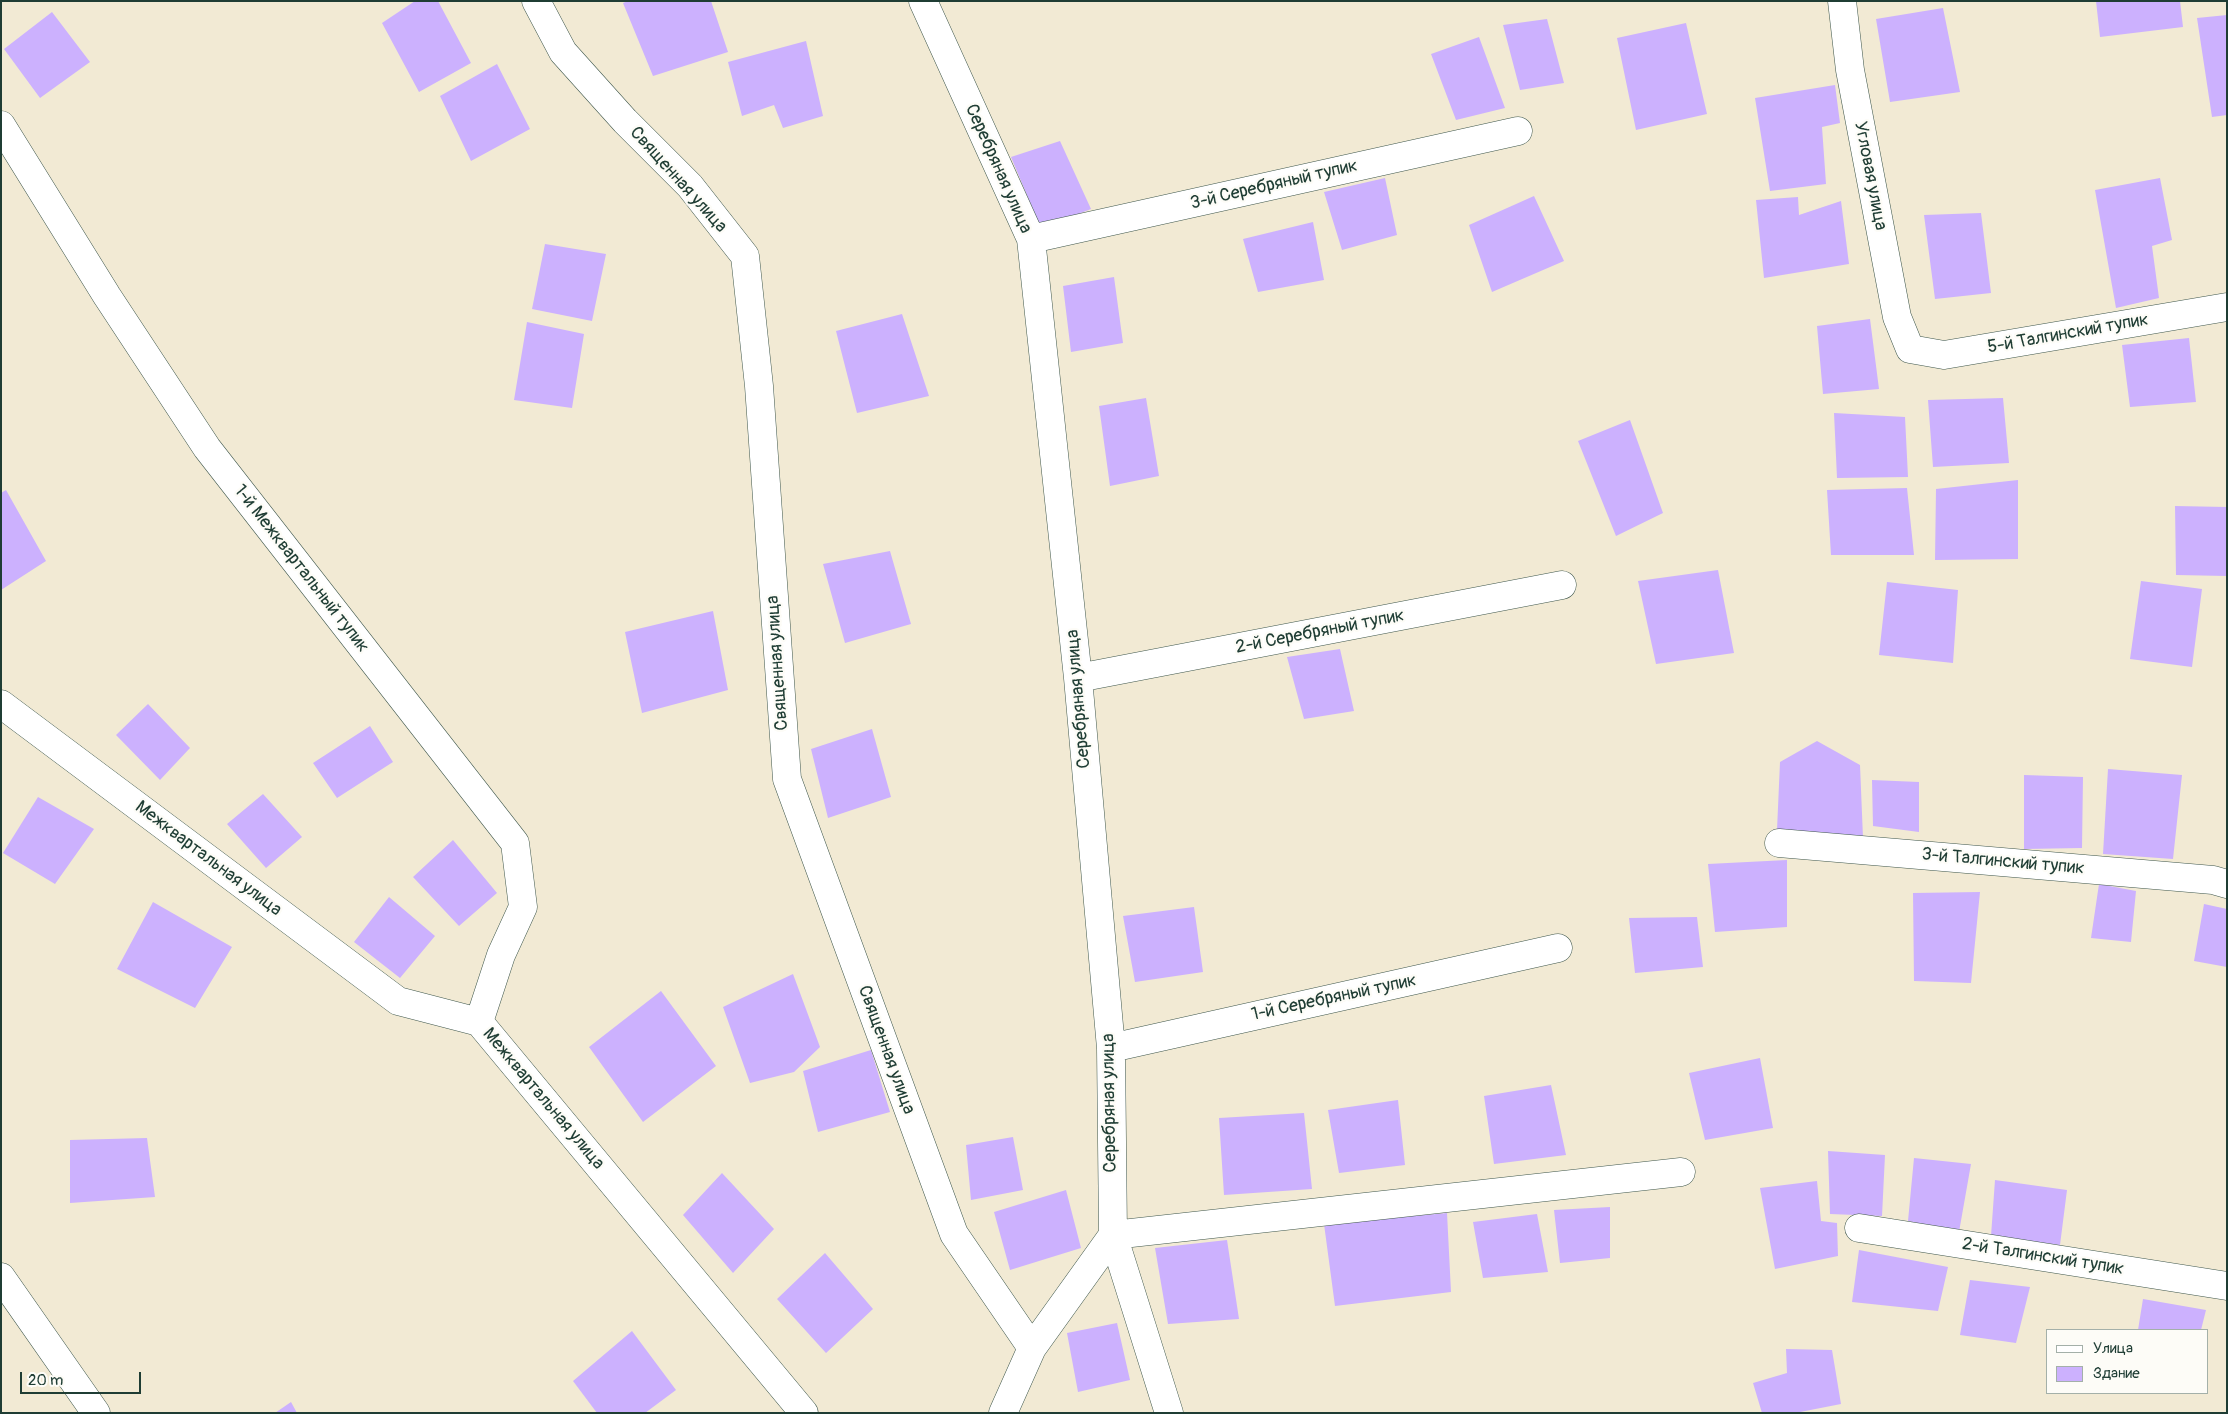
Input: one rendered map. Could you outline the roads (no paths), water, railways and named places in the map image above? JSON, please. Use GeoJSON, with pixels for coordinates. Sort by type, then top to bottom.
{"type":"FeatureCollection","features":[{"type":"Feature","properties":{"kind":"street","name":"Священная улица"},"geometry":{"type":"LineString","coordinates":[[536,1],[563,52],[625,121],[690,186],[745,256],[759,386],[787,779],[954,1234],[1032,1348]]}},
{"type":"Feature","properties":{"kind":"street","name":"Серебряная улица"},"geometry":{"type":"LineString","coordinates":[[923,1],[1030,239],[1078,678],[1111,1048],[1113,1235],[1169,1413]]}},
{"type":"Feature","properties":{"kind":"street","name":"Угловая улица"},"geometry":{"type":"LineString","coordinates":[[1842,1],[1850,70],[1896,317],[1910,349]]}},
{"type":"Feature","properties":{"kind":"street","name":"1-й Межквартальный тупик"},"geometry":{"type":"LineString","coordinates":[[1,125],[107,296],[207,448],[515,843],[522,907],[501,955],[479,1022]]}},
{"type":"Feature","properties":{"kind":"street","name":"3-й Серебряный тупик"},"geometry":{"type":"LineString","coordinates":[[1030,239],[1518,131]]}},
{"type":"Feature","properties":{"kind":"street","name":"5-й Талгинский тупик"},"geometry":{"type":"LineString","coordinates":[[1910,349],[1944,355],[2227,307]]}},
{"type":"Feature","properties":{"kind":"street","name":"2-й Серебряный тупик"},"geometry":{"type":"LineString","coordinates":[[1078,678],[1562,585]]}},
{"type":"Feature","properties":{"kind":"street","name":"Межквартальная улица"},"geometry":{"type":"LineString","coordinates":[[1,704],[398,1001],[479,1022],[804,1413]]}},
{"type":"Feature","properties":{"kind":"street","name":"3-й Талгинский тупик"},"geometry":{"type":"LineString","coordinates":[[1779,843],[2213,880],[2227,884]]}},
{"type":"Feature","properties":{"kind":"street","name":"1-й Серебряный тупик"},"geometry":{"type":"LineString","coordinates":[[1111,1048],[1558,948]]}},
{"type":"Feature","properties":{"kind":"street"},"geometry":{"type":"LineString","coordinates":[[1003,1413],[1032,1348],[1113,1235],[1680,1172]]}},
{"type":"Feature","properties":{"kind":"street","name":"2-й Талгинский тупик"},"geometry":{"type":"LineString","coordinates":[[1859,1228],[2227,1286]]}},
{"type":"Feature","properties":{"kind":"street"},"geometry":{"type":"LineString","coordinates":[[1,1277],[96,1413]]}}]}
